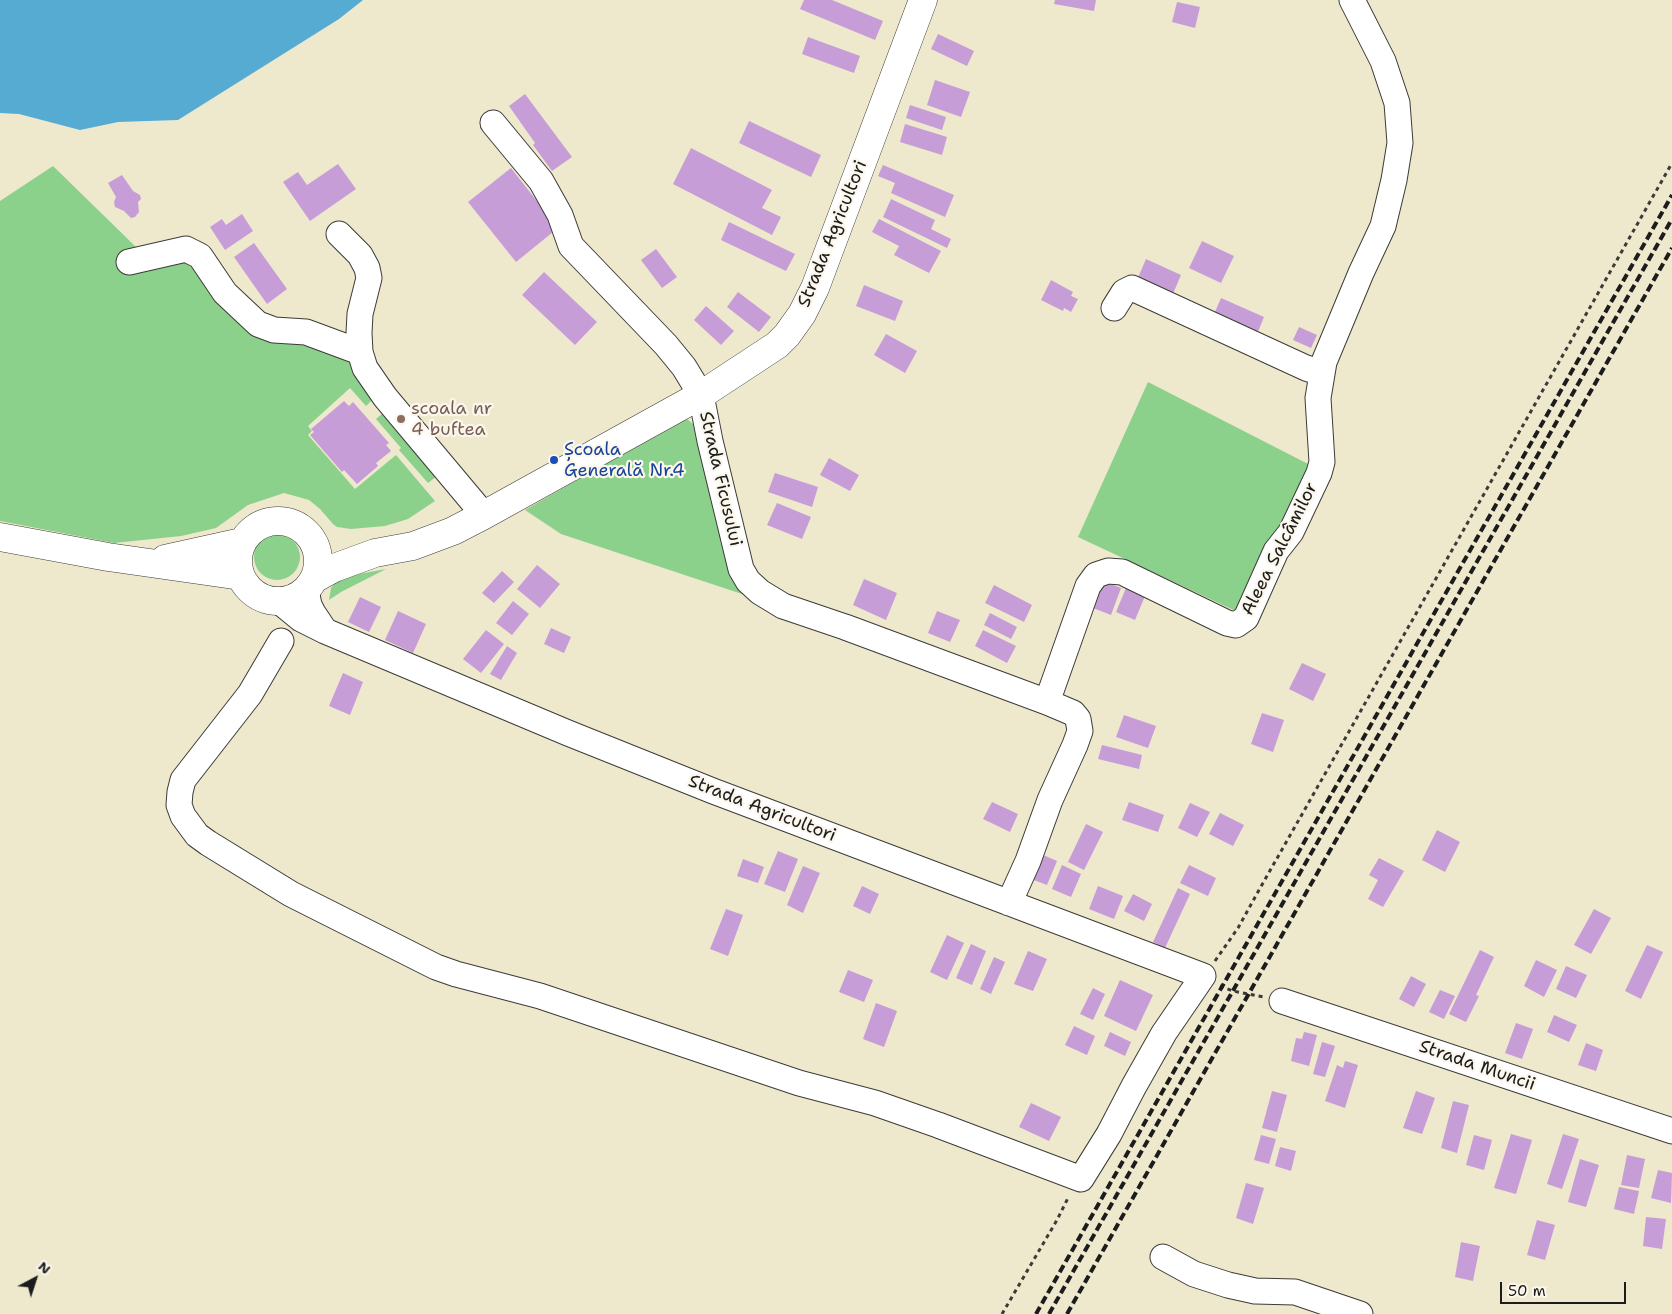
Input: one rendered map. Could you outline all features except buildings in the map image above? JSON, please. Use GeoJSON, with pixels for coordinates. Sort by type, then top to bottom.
{"type":"FeatureCollection","features":[{"type":"Feature","properties":{"kind":"main road","name":"Strada Agricultori"},"geometry":{"type":"LineString","coordinates":[[310,585],[334,568],[375,553],[413,546],[453,531],[484,516],[701,394],[777,346],[787,336],[808,302],[843,216],[923,0]]}},
{"type":"Feature","properties":{"kind":"main road"},"geometry":{"type":"LineString","coordinates":[[282,520],[294,523],[304,530],[315,543],[319,560],[318,570],[310,585],[294,598],[279,601],[268,600],[256,595],[247,587],[241,576],[238,565],[238,553],[242,542],[249,532],[259,525],[270,521],[282,520]]}},
{"type":"Feature","properties":{"kind":"main road"},"geometry":{"type":"LineString","coordinates":[[0,537],[108,557],[241,576]]}},
{"type":"Feature","properties":{"kind":"main road"},"geometry":{"type":"LineString","coordinates":[[149,562],[242,542]]}},
{"type":"Feature","properties":{"kind":"main road","name":"Strada Agricultori"},"geometry":{"type":"LineString","coordinates":[[315,543],[328,547],[375,553]]}},
{"type":"Feature","properties":{"kind":"street","name":"Aleea Salcâmilor"},"geometry":{"type":"LineString","coordinates":[[1047,702],[1088,586],[1096,575],[1108,571],[1122,572],[1227,623],[1236,625],[1246,618],[1276,551],[1290,532],[1319,472],[1322,462],[1318,398],[1324,362],[1360,273],[1383,226],[1394,180],[1400,143],[1397,104],[1383,61],[1352,0]]}},
{"type":"Feature","properties":{"kind":"street","name":"Strada Ficusului"},"geometry":{"type":"LineString","coordinates":[[493,123],[541,181],[560,215],[571,246],[666,345],[684,367],[701,394],[712,449],[741,569],[748,581],[760,592],[783,606],[1047,702]]}},
{"type":"Feature","properties":{"kind":"street"},"geometry":{"type":"LineString","coordinates":[[340,234],[360,255],[367,268],[369,278],[360,314],[360,352],[365,368],[386,397],[484,516]]}},
{"type":"Feature","properties":{"kind":"street"},"geometry":{"type":"LineString","coordinates":[[129,262],[186,249],[200,256],[225,293],[258,324],[274,330],[306,332],[360,352]]}},
{"type":"Feature","properties":{"kind":"street"},"geometry":{"type":"LineString","coordinates":[[1114,308],[1124,292],[1132,288],[1306,368],[1322,373]]}},
{"type":"Feature","properties":{"kind":"street"},"geometry":{"type":"LineString","coordinates":[[310,585],[310,605],[325,631]]}},
{"type":"Feature","properties":{"kind":"street","name":"Strada Agricultori"},"geometry":{"type":"LineString","coordinates":[[279,601],[301,619],[325,631],[713,791],[1203,976]]}},
{"type":"Feature","properties":{"kind":"street"},"geometry":{"type":"LineString","coordinates":[[281,641],[250,694],[183,780],[179,805],[183,816],[197,834],[208,843],[291,894],[436,967],[540,996],[799,1082],[875,1103],[1081,1179],[1109,1134],[1164,1033],[1203,976]]}},
{"type":"Feature","properties":{"kind":"street"},"geometry":{"type":"LineString","coordinates":[[1009,904],[1028,861],[1050,800],[1080,731],[1078,718],[1073,713],[1047,702]]}},
{"type":"Feature","properties":{"kind":"street","name":"Strada Muncii"},"geometry":{"type":"LineString","coordinates":[[1282,1001],[1672,1131]]}},
{"type":"Feature","properties":{"kind":"street"},"geometry":{"type":"LineString","coordinates":[[1163,1257],[1194,1274],[1228,1285],[1255,1291],[1294,1292],[1360,1314]]}},
{"type":"Feature","properties":{"kind":"path"},"geometry":{"type":"LineString","coordinates":[[1282,1001],[1233,991],[1203,976],[1238,928],[1672,163]]}},
{"type":"Feature","properties":{"kind":"path"},"geometry":{"type":"LineString","coordinates":[[1002,1314],[1057,1220],[1067,1198],[1081,1179]]}},
{"type":"Feature","properties":{"kind":"green space"},"geometry":{"type":"Polygon","coordinates":[[[53,166],[138,249],[178,258],[299,341],[345,350],[375,397],[366,406],[350,388],[308,426],[312,431],[308,435],[355,489],[396,455],[435,501],[408,519],[385,526],[351,529],[337,527],[309,500],[284,493],[248,505],[216,528],[181,536],[114,543],[0,521],[0,201],[53,166]]]}},
{"type":"Feature","properties":{"kind":"green space"},"geometry":{"type":"Polygon","coordinates":[[[1148,382],[1312,466],[1240,613],[1078,537],[1148,382]]]}},
{"type":"Feature","properties":{"kind":"green space"},"geometry":{"type":"Polygon","coordinates":[[[383,413],[437,476],[428,483],[399,450],[401,448],[376,419],[383,413]]]}},
{"type":"Feature","properties":{"kind":"green space"},"geometry":{"type":"Polygon","coordinates":[[[687,419],[693,424],[727,550],[745,595],[561,534],[525,510],[680,421],[687,419]]]}},
{"type":"Feature","properties":{"kind":"green space"},"geometry":{"type":"Polygon","coordinates":[[[282,534],[286,535],[296,544],[299,548],[299,566],[290,576],[282,580],[272,580],[264,576],[255,566],[254,552],[258,544],[268,535],[282,534]]]}},
{"type":"Feature","properties":{"kind":"green space"},"geometry":{"type":"Polygon","coordinates":[[[386,569],[329,600],[331,588],[336,582],[348,576],[386,569]]]}},
{"type":"Feature","properties":{"kind":"water"},"geometry":{"type":"Polygon","coordinates":[[[0,0],[363,0],[339,19],[178,120],[118,122],[80,130],[19,114],[0,113],[0,0]]]}},
{"type":"Feature","properties":{"kind":"railway"},"geometry":{"type":"LineString","coordinates":[[1036,1314],[1672,195]]}},
{"type":"Feature","properties":{"kind":"railway"},"geometry":{"type":"LineString","coordinates":[[1049,1314],[1672,219]]}},
{"type":"Feature","properties":{"kind":"railway"},"geometry":{"type":"LineString","coordinates":[[1067,1314],[1672,248]]}},
{"type":"Feature","properties":{"kind":"place","name":"scoala nr 4 buftea"},"geometry":{"type":"Point","coordinates":[401,419]}},
{"type":"Feature","properties":{"kind":"place","name":"Școala Generală Nr.4"},"geometry":{"type":"Point","coordinates":[554,460]}}]}
